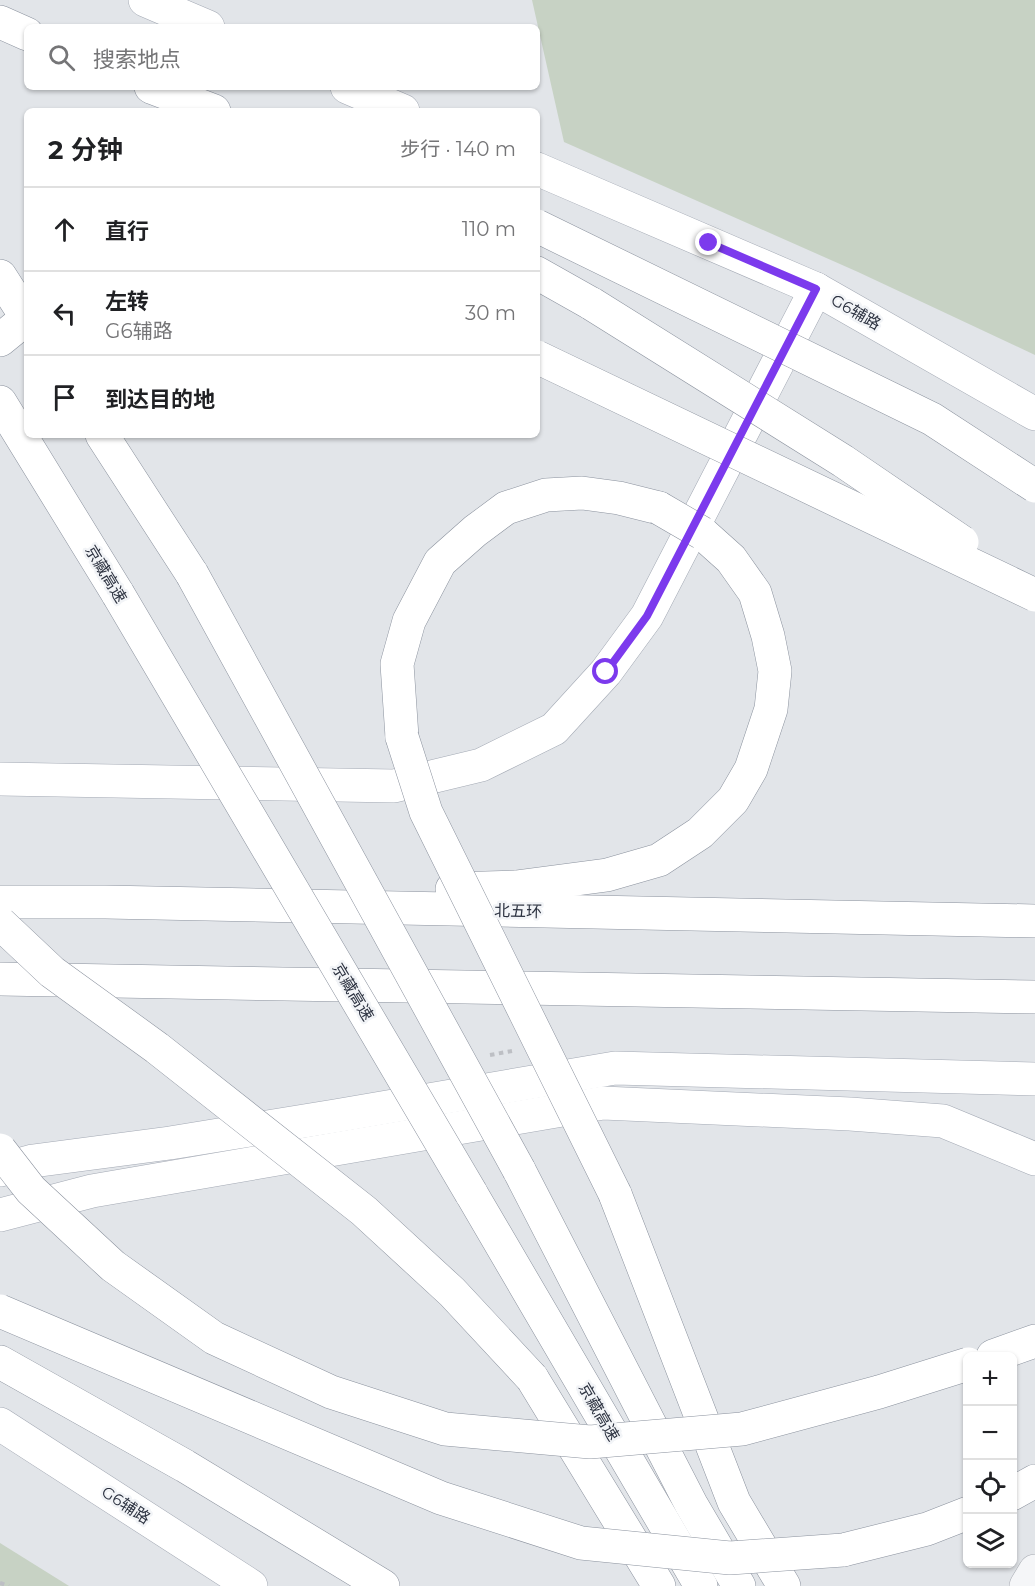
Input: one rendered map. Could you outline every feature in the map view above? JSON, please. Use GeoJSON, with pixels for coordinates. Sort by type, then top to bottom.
{"type":"FeatureCollection","features":[{"type":"Feature","properties":{"kind":"main road"},"geometry":{"type":"LineString","coordinates":[[145,0],[201,24]]}},
{"type":"Feature","properties":{"kind":"main road"},"geometry":{"type":"LineString","coordinates":[[0,22],[24,33]]}},
{"type":"Feature","properties":{"kind":"main road"},"geometry":{"type":"LineString","coordinates":[[160,90],[206,108]]}},
{"type":"Feature","properties":{"kind":"main road"},"geometry":{"type":"LineString","coordinates":[[354,90],[396,108]]}},
{"type":"Feature","properties":{"kind":"main road","name":"G6辅路"},"geometry":{"type":"LineString","coordinates":[[540,170],[816,289],[1035,414]]}},
{"type":"Feature","properties":{"kind":"main road"},"geometry":{"type":"LineString","coordinates":[[540,227],[932,420],[1035,486]]}},
{"type":"Feature","properties":{"kind":"main road"},"geometry":{"type":"LineString","coordinates":[[540,275],[592,303],[843,461],[1035,593]]}},
{"type":"Feature","properties":{"kind":"main road"},"geometry":{"type":"LineString","coordinates":[[0,276],[24,313]]}},
{"type":"Feature","properties":{"kind":"main road"},"geometry":{"type":"LineString","coordinates":[[0,779],[394,786],[481,765],[554,729],[606,672],[647,616],[816,289]]}},
{"type":"Feature","properties":{"kind":"main road"},"geometry":{"type":"LineString","coordinates":[[0,340],[24,320]]}},
{"type":"Feature","properties":{"kind":"main road"},"geometry":{"type":"LineString","coordinates":[[540,358],[1035,593]]}},
{"type":"Feature","properties":{"kind":"main road","name":"京藏高速"},"geometry":{"type":"LineString","coordinates":[[0,402],[118,594],[701,1586]]}},
{"type":"Feature","properties":{"kind":"main road"},"geometry":{"type":"LineString","coordinates":[[104,438],[192,574],[519,1170],[691,1504],[739,1586]]}},
{"type":"Feature","properties":{"kind":"main road"},"geometry":{"type":"LineString","coordinates":[[105,902],[516,886],[607,875],[659,860],[700,833],[733,800],[750,769],[771,709],[775,671],[768,636],[755,593],[731,559],[702,533],[659,508],[620,498],[582,493],[546,495],[507,508],[475,531],[440,562],[409,621],[397,664],[402,737],[426,812],[615,1194],[734,1502],[784,1586]]}},
{"type":"Feature","properties":{"kind":"main road","name":"北五环"},"geometry":{"type":"LineString","coordinates":[[0,902],[105,902],[1035,921]]}},
{"type":"Feature","properties":{"kind":"main road"},"geometry":{"type":"LineString","coordinates":[[0,923],[52,972],[157,1048],[364,1210],[452,1292],[532,1378],[658,1586]]}},
{"type":"Feature","properties":{"kind":"main road"},"geometry":{"type":"LineString","coordinates":[[0,979],[1035,997]]}},
{"type":"Feature","properties":{"kind":"main road"},"geometry":{"type":"LineString","coordinates":[[0,1170],[33,1161],[170,1143],[615,1068],[1035,1079]]}},
{"type":"Feature","properties":{"kind":"main road"},"geometry":{"type":"LineString","coordinates":[[0,1215],[92,1191],[603,1103],[850,1114],[943,1121],[1035,1159]]}},
{"type":"Feature","properties":{"kind":"main road"},"geometry":{"type":"LineString","coordinates":[[0,1150],[31,1190],[113,1266],[214,1338],[331,1392],[445,1429],[590,1443],[742,1429],[879,1392],[963,1366]]}},
{"type":"Feature","properties":{"kind":"main road"},"geometry":{"type":"LineString","coordinates":[[0,1311],[441,1498],[581,1543],[730,1558],[843,1550],[927,1529],[965,1514]]}},
{"type":"Feature","properties":{"kind":"main road"},"geometry":{"type":"LineString","coordinates":[[1004,1352],[1035,1341]]}},
{"type":"Feature","properties":{"kind":"main road"},"geometry":{"type":"LineString","coordinates":[[0,1362],[185,1466],[383,1586]]}},
{"type":"Feature","properties":{"kind":"main road","name":"G6辅路"},"geometry":{"type":"LineString","coordinates":[[0,1424],[251,1586]]}},
{"type":"Feature","properties":{"kind":"main road"},"geometry":{"type":"LineString","coordinates":[[1017,1491],[1035,1481]]}},
{"type":"Feature","properties":{"kind":"street"},"geometry":{"type":"LineString","coordinates":[[1026,1586],[1035,1571]]}},
{"type":"Feature","properties":{"kind":"path"},"geometry":{"type":"LineString","coordinates":[[0,1583],[9,1586]]}},
{"type":"Feature","properties":{"kind":"green space"},"geometry":{"type":"Polygon","coordinates":[[[532,0],[1035,0],[1035,355],[858,272],[564,142],[540,36],[540,24],[537,24],[532,0]]]}},
{"type":"Feature","properties":{"kind":"green space"},"geometry":{"type":"Polygon","coordinates":[[[0,1543],[69,1586],[0,1586],[0,1543]]]}},
{"type":"Feature","properties":{"kind":"route"},"geometry":{"type":"LineString","coordinates":[[606,672],[647,616],[816,289],[709,243]]}}]}
